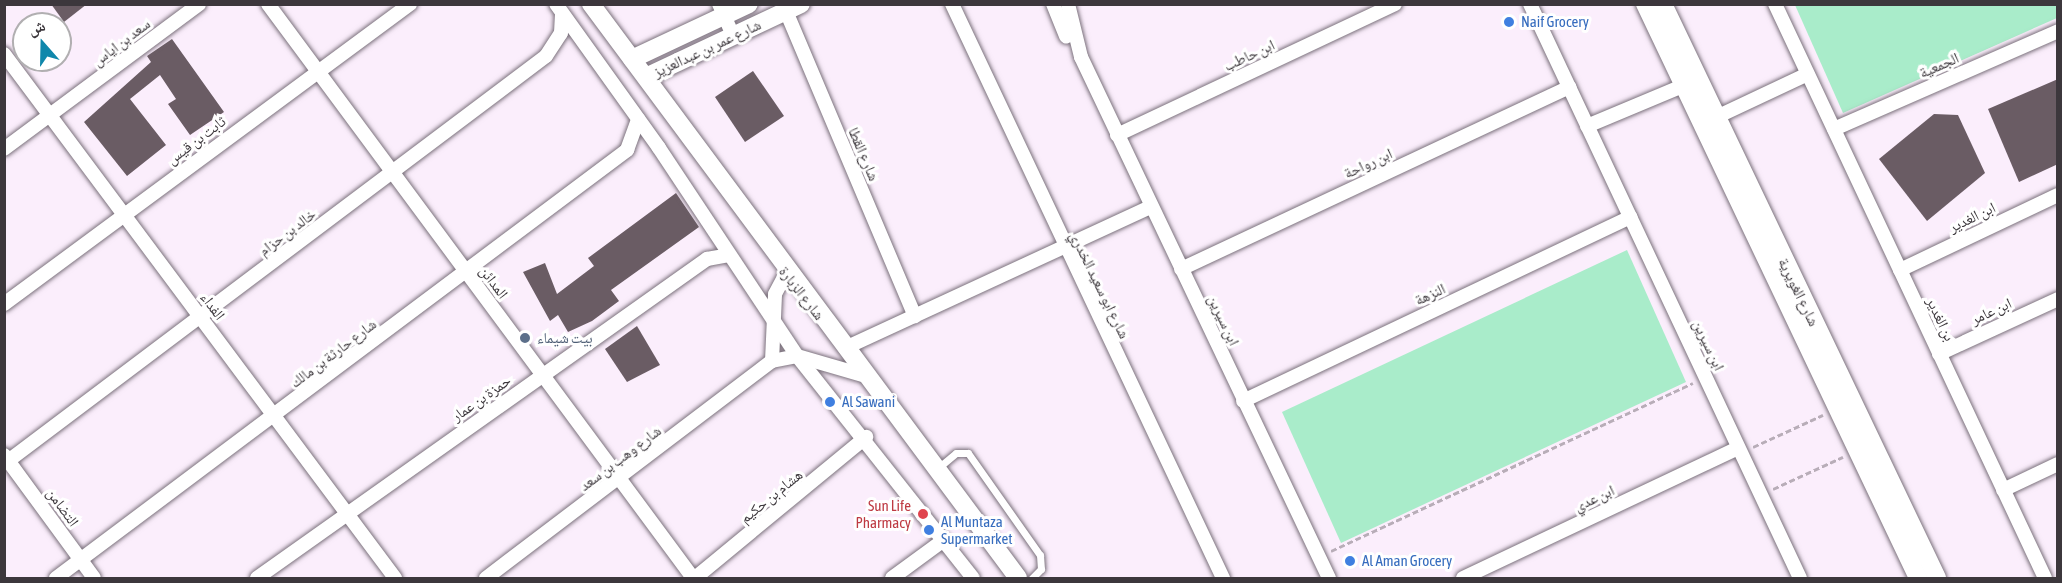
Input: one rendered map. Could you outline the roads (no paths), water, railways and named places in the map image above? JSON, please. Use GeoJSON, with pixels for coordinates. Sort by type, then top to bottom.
{"type":"FeatureCollection","features":[{"type":"Feature","properties":{"kind":"street","name":"سعد بن اياس"},"geometry":{"type":"LineString","coordinates":[[4,149],[199,4]]}},
{"type":"Feature","properties":{"kind":"street","name":"المدائن"},"geometry":{"type":"LineString","coordinates":[[268,4],[694,579]]}},
{"type":"Feature","properties":{"kind":"street","name":"ثابت بن قيس"},"geometry":{"type":"LineString","coordinates":[[4,304],[316,70],[410,4]]}},
{"type":"Feature","properties":{"kind":"street","name":"شارع الزبارة"},"geometry":{"type":"LineString","coordinates":[[591,4],[786,273],[1018,579]]}},
{"type":"Feature","properties":{"kind":"street","name":"شارع عمر بن عبدالعزيز"},"geometry":{"type":"LineString","coordinates":[[632,59],[722,10],[750,4]]}},
{"type":"Feature","properties":{"kind":"street","name":"شارع ابو سعيد الخدري"},"geometry":{"type":"LineString","coordinates":[[952,4],[1064,248],[1223,579]]}},
{"type":"Feature","properties":{"kind":"street","name":"ابن سيرين"},"geometry":{"type":"LineString","coordinates":[[1053,4],[1081,57],[1150,207],[1329,579]]}},
{"type":"Feature","properties":{"kind":"street","name":"ابن سيرين"},"geometry":{"type":"LineString","coordinates":[[1068,4],[1081,57]]}},
{"type":"Feature","properties":{"kind":"street","name":"ابن حاطب"},"geometry":{"type":"LineString","coordinates":[[1117,135],[1395,4]]}},
{"type":"Feature","properties":{"kind":"street","name":"ابن سيرين"},"geometry":{"type":"LineString","coordinates":[[1530,4],[1800,579]]}},
{"type":"Feature","properties":{"kind":"street","name":"شارع الغويرية"},"geometry":{"type":"LineString","coordinates":[[1645,4],[1690,83],[1855,428],[1937,579]]}},
{"type":"Feature","properties":{"kind":"street","name":"شارع الغويرية"},"geometry":{"type":"LineString","coordinates":[[1663,4],[1690,83]]}},
{"type":"Feature","properties":{"kind":"street","name":"بن الغدير"},"geometry":{"type":"LineString","coordinates":[[1775,4],[2045,579]]}},
{"type":"Feature","properties":{"kind":"street","name":"شارع عمر بن عبدالعزيز"},"geometry":{"type":"LineString","coordinates":[[646,77],[790,7]]}},
{"type":"Feature","properties":{"kind":"street","name":"شارع القطا"},"geometry":{"type":"LineString","coordinates":[[790,7],[915,316]]}},
{"type":"Feature","properties":{"kind":"street"},"geometry":{"type":"LineString","coordinates":[[559,10],[659,148],[797,356],[866,437],[973,579]]}},
{"type":"Feature","properties":{"kind":"street","name":"خالد بن حزام"},"geometry":{"type":"LineString","coordinates":[[6,458],[201,317],[546,56],[561,33],[559,10]]}},
{"type":"Feature","properties":{"kind":"street"},"geometry":{"type":"LineString","coordinates":[[722,10],[733,36]]}},
{"type":"Feature","properties":{"kind":"street","name":"الجمعية"},"geometry":{"type":"LineString","coordinates":[[1834,129],[2058,31]]}},
{"type":"Feature","properties":{"kind":"street","name":"الفداء"},"geometry":{"type":"LineString","coordinates":[[4,54],[395,579]]}},
{"type":"Feature","properties":{"kind":"street"},"geometry":{"type":"LineString","coordinates":[[1708,121],[1808,74]]}},
{"type":"Feature","properties":{"kind":"street"},"geometry":{"type":"LineString","coordinates":[[1587,126],[1690,83]]}},
{"type":"Feature","properties":{"kind":"street","name":"ابن رواحة"},"geometry":{"type":"LineString","coordinates":[[1181,269],[1570,87]]}},
{"type":"Feature","properties":{"kind":"street"},"geometry":{"type":"LineString","coordinates":[[638,119],[627,150],[659,148]]}},
{"type":"Feature","properties":{"kind":"street","name":"شارع الغويرية"},"geometry":{"type":"LineString","coordinates":[[1708,121],[1837,409],[1855,428],[1857,451],[1918,579]]}},
{"type":"Feature","properties":{"kind":"street","name":"شارع حارثة بن مالك"},"geometry":{"type":"LineString","coordinates":[[56,579],[468,274],[627,150]]}},
{"type":"Feature","properties":{"kind":"street","name":"ابن الغدير"},"geometry":{"type":"LineString","coordinates":[[1900,270],[2058,195]]}},
{"type":"Feature","properties":{"kind":"street"},"geometry":{"type":"LineString","coordinates":[[845,348],[1150,207]]}},
{"type":"Feature","properties":{"kind":"street","name":"النزهة"},"geometry":{"type":"LineString","coordinates":[[1243,400],[1630,217]]}},
{"type":"Feature","properties":{"kind":"street","name":"حمزة بن عمار"},"geometry":{"type":"LineString","coordinates":[[257,579],[707,259],[729,255]]}},
{"type":"Feature","properties":{"kind":"street"},"geometry":{"type":"LineString","coordinates":[[772,361],[776,326],[775,294],[786,273]]}},
{"type":"Feature","properties":{"kind":"street","name":"ابن عامر"},"geometry":{"type":"LineString","coordinates":[[1939,354],[2058,299]]}},
{"type":"Feature","properties":{"kind":"street","name":"شارع وهب بن سعد"},"geometry":{"type":"LineString","coordinates":[[486,579],[621,480],[772,361],[797,356],[866,376]]}},
{"type":"Feature","properties":{"kind":"street","name":"هشام بن حكيم"},"geometry":{"type":"LineString","coordinates":[[694,579],[866,437]]}},
{"type":"Feature","properties":{"kind":"street","name":"ابن عدي"},"geometry":{"type":"LineString","coordinates":[[1463,579],[1739,450]]}},
{"type":"Feature","properties":{"kind":"street","name":"التضامن"},"geometry":{"type":"LineString","coordinates":[[6,458],[94,579]]}},
{"type":"Feature","properties":{"kind":"street"},"geometry":{"type":"LineString","coordinates":[[2003,490],[2058,464]]}},
{"type":"Feature","properties":{"kind":"street"},"geometry":{"type":"LineString","coordinates":[[892,579],[944,540]]}},
{"type":"Feature","properties":{"kind":"lane"},"geometry":{"type":"LineString","coordinates":[[936,470],[956,453],[968,453],[1040,555],[1041,569],[1032,579]]}},
{"type":"Feature","properties":{"kind":"place","name":"Naif Grocery"},"geometry":{"type":"Point","coordinates":[1509,22]}},
{"type":"Feature","properties":{"kind":"place","name":"بيت شيماء"},"geometry":{"type":"Point","coordinates":[525,338]}},
{"type":"Feature","properties":{"kind":"place","name":"Al Sawani"},"geometry":{"type":"Point","coordinates":[830,402]}},
{"type":"Feature","properties":{"kind":"place","name":"Sun Life Pharmacy"},"geometry":{"type":"Point","coordinates":[923,514]}},
{"type":"Feature","properties":{"kind":"place","name":"Al Muntaza Supermarket"},"geometry":{"type":"Point","coordinates":[929,530]}},
{"type":"Feature","properties":{"kind":"place","name":"Al Aman Grocery"},"geometry":{"type":"Point","coordinates":[1350,561]}}]}
